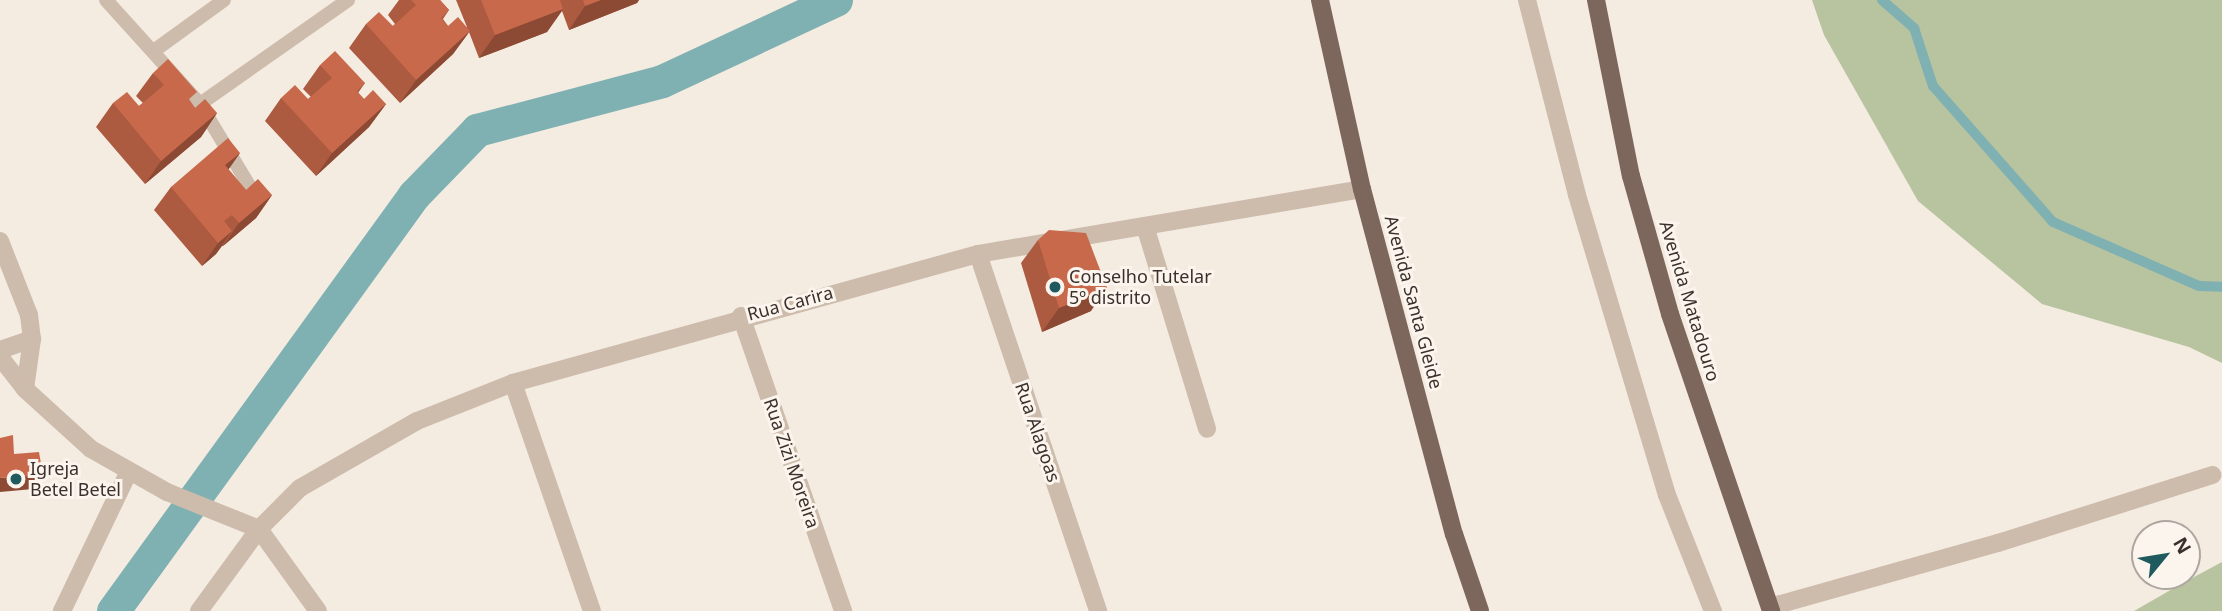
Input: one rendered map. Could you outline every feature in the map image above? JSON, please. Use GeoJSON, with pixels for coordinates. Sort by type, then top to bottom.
{"type":"FeatureCollection","features":[{"type":"Feature","properties":{"kind":"main road","name":"Avenida Santa Gleide"},"geometry":{"type":"LineString","coordinates":[[1320,0],[1362,189],[1454,534],[1480,611]]}},
{"type":"Feature","properties":{"kind":"main road","name":"Avenida Matadouro"},"geometry":{"type":"LineString","coordinates":[[1596,0],[1631,176],[1663,289],[1771,609]]}},
{"type":"Feature","properties":{"kind":"street"},"geometry":{"type":"LineString","coordinates":[[1527,0],[1577,195],[1667,495],[1713,611]]}},
{"type":"Feature","properties":{"kind":"street","name":"Rua Carira"},"geometry":{"type":"LineString","coordinates":[[199,611],[259,529],[300,488],[337,464],[417,421],[513,383],[741,316],[978,254],[1362,189]]}},
{"type":"Feature","properties":{"kind":"street"},"geometry":{"type":"LineString","coordinates":[[1145,226],[1207,429]]}},
{"type":"Feature","properties":{"kind":"street"},"geometry":{"type":"LineString","coordinates":[[0,241],[29,315],[32,339],[25,389]]}},
{"type":"Feature","properties":{"kind":"street","name":"Rua Alagoas"},"geometry":{"type":"LineString","coordinates":[[978,254],[1098,611]]}},
{"type":"Feature","properties":{"kind":"street","name":"Rua Zizi Moreira"},"geometry":{"type":"LineString","coordinates":[[741,316],[843,611]]}},
{"type":"Feature","properties":{"kind":"street"},"geometry":{"type":"LineString","coordinates":[[0,350],[32,339]]}},
{"type":"Feature","properties":{"kind":"street"},"geometry":{"type":"LineString","coordinates":[[0,357],[25,389],[90,449],[128,473],[167,492],[259,529],[318,611]]}},
{"type":"Feature","properties":{"kind":"street"},"geometry":{"type":"LineString","coordinates":[[513,383],[592,611]]}},
{"type":"Feature","properties":{"kind":"street"},"geometry":{"type":"LineString","coordinates":[[62,611],[128,473]]}},
{"type":"Feature","properties":{"kind":"street","name":"Avenida Matadouro"},"geometry":{"type":"LineString","coordinates":[[1771,609],[2037,532],[2213,475]]}},
{"type":"Feature","properties":{"kind":"lane"},"geometry":{"type":"LineString","coordinates":[[106,0],[155,50],[188,95],[200,104],[257,199]]}},
{"type":"Feature","properties":{"kind":"lane"},"geometry":{"type":"LineString","coordinates":[[155,50],[224,0]]}},
{"type":"Feature","properties":{"kind":"lane"},"geometry":{"type":"LineString","coordinates":[[200,104],[348,0]]}},
{"type":"Feature","properties":{"kind":"green space"},"geometry":{"type":"Polygon","coordinates":[[[1812,0],[2222,0],[2222,363],[2189,347],[2042,304],[1918,201],[1824,35],[1812,0]]]}},
{"type":"Feature","properties":{"kind":"green space"},"geometry":{"type":"Polygon","coordinates":[[[2222,562],[2222,611],[2134,611],[2171,590],[2201,590],[2201,573],[2222,562]]]}},
{"type":"Feature","properties":{"kind":"building"},"geometry":{"type":"Polygon","coordinates":[[[411,0],[440,0],[449,10],[441,18],[448,26],[458,17],[470,31],[416,80],[366,24],[379,12],[393,26],[416,5],[411,0]]]}},
{"type":"Feature","properties":{"kind":"building"},"geometry":{"type":"Polygon","coordinates":[[[481,0],[560,0],[563,9],[495,35],[481,0]]]}},
{"type":"Feature","properties":{"kind":"building"},"geometry":{"type":"Polygon","coordinates":[[[583,0],[601,0],[585,6],[583,0]]]}},
{"type":"Feature","properties":{"kind":"building"},"geometry":{"type":"Polygon","coordinates":[[[335,51],[365,83],[357,91],[364,99],[373,90],[386,104],[332,153],[281,98],[295,85],[308,99],[332,78],[320,65],[335,51]]]}},
{"type":"Feature","properties":{"kind":"building"},"geometry":{"type":"Polygon","coordinates":[[[168,59],[197,92],[189,99],[195,108],[205,99],[217,113],[161,161],[113,103],[127,92],[139,106],[164,85],[153,73],[168,59]]]}},
{"type":"Feature","properties":{"kind":"building"},"geometry":{"type":"Polygon","coordinates":[[[228,138],[240,153],[225,165],[246,190],[258,179],[272,195],[239,223],[232,215],[224,221],[232,231],[218,243],[171,187],[228,138]]]}},
{"type":"Feature","properties":{"kind":"building"},"geometry":{"type":"Polygon","coordinates":[[[1049,230],[1086,233],[1107,288],[1059,308],[1038,240],[1049,230]]]}},
{"type":"Feature","properties":{"kind":"building"},"geometry":{"type":"Polygon","coordinates":[[[13,435],[14,454],[39,452],[43,475],[0,478],[0,438],[13,435]]]}},
{"type":"Feature","properties":{"kind":"waterway"},"geometry":{"type":"LineString","coordinates":[[113,611],[414,195],[477,130],[662,81],[836,0]]}},
{"type":"Feature","properties":{"kind":"waterway"},"geometry":{"type":"LineString","coordinates":[[1882,0],[1914,28],[1933,86],[2053,222],[2199,286],[2222,287]]}},
{"type":"Feature","properties":{"kind":"place","name":"Conselho Tutelar 5º distrito"},"geometry":{"type":"Point","coordinates":[1055,287]}},
{"type":"Feature","properties":{"kind":"place","name":"Igreja Betel Betel"},"geometry":{"type":"Point","coordinates":[16,479]}}]}
